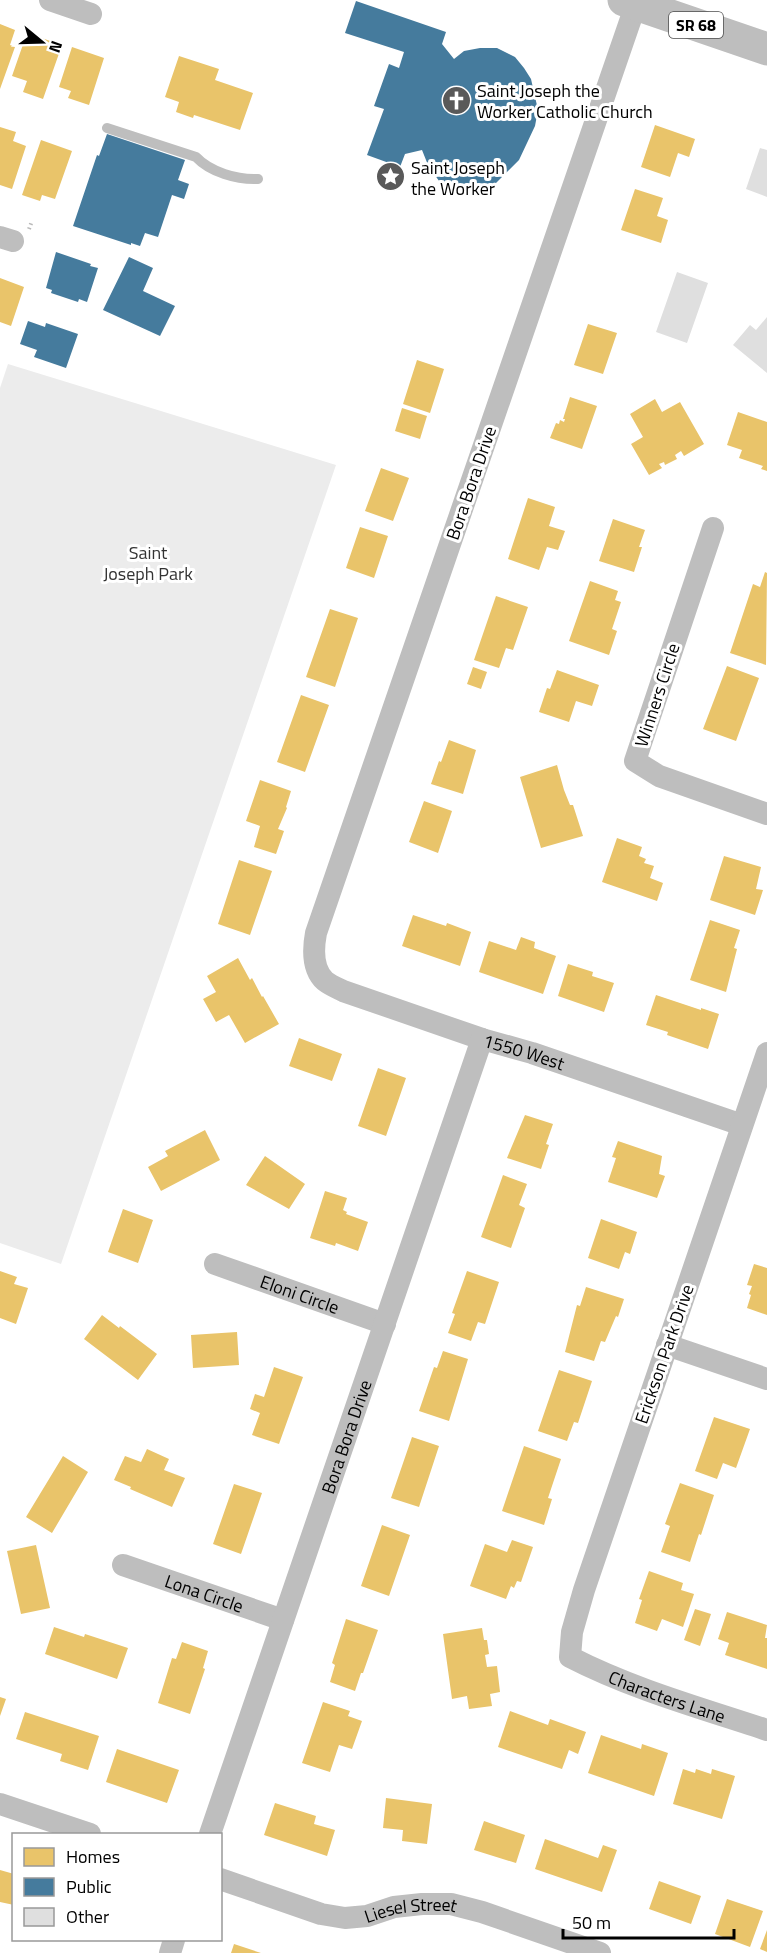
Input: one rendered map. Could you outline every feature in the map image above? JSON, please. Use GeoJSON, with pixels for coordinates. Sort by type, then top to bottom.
{"type":"FeatureCollection","features":[{"type":"Feature","properties":{"kind":"main road","name":"SR 68"},"geometry":{"type":"LineString","coordinates":[[630,2],[767,49]]}},
{"type":"Feature","properties":{"kind":"street"},"geometry":{"type":"LineString","coordinates":[[50,0],[91,14]]}},
{"type":"Feature","properties":{"kind":"street","name":"Bora Bora Drive"},"geometry":{"type":"LineString","coordinates":[[316,964],[313,949],[316,933],[630,2]]}},
{"type":"Feature","properties":{"kind":"street","name":"Winners Circle"},"geometry":{"type":"LineString","coordinates":[[713,528],[635,761],[659,776],[767,814]]}},
{"type":"Feature","properties":{"kind":"street","name":"1550 West"},"geometry":{"type":"LineString","coordinates":[[316,964],[324,980],[343,991],[742,1125]]}},
{"type":"Feature","properties":{"kind":"street","name":"Bora Bora Drive"},"geometry":{"type":"LineString","coordinates":[[210,1833],[482,1039]]}},
{"type":"Feature","properties":{"kind":"street","name":"Erickson Park Drive"},"geometry":{"type":"LineString","coordinates":[[570,1657],[572,1632],[584,1590],[767,1053]]}},
{"type":"Feature","properties":{"kind":"street","name":"Eloni Circle"},"geometry":{"type":"LineString","coordinates":[[215,1264],[385,1324]]}},
{"type":"Feature","properties":{"kind":"street"},"geometry":{"type":"LineString","coordinates":[[667,1345],[767,1379]]}},
{"type":"Feature","properties":{"kind":"street","name":"Lona Circle"},"geometry":{"type":"LineString","coordinates":[[123,1565],[284,1620]]}},
{"type":"Feature","properties":{"kind":"street","name":"Characters Lane"},"geometry":{"type":"LineString","coordinates":[[570,1657],[634,1685],[767,1730]]}},
{"type":"Feature","properties":{"kind":"street"},"geometry":{"type":"LineString","coordinates":[[0,1804],[87,1833]]}},
{"type":"Feature","properties":{"kind":"street","name":"Liesel Street"},"geometry":{"type":"LineString","coordinates":[[222,1881],[321,1914],[345,1918],[367,1916],[394,1907],[451,1904],[482,1912],[600,1953]]}},
{"type":"Feature","properties":{"kind":"lane"},"geometry":{"type":"LineString","coordinates":[[107,128],[196,157],[204,166],[246,180],[258,179]]}},
{"type":"Feature","properties":{"kind":"green space","name":"Saint Joseph Park"},"geometry":{"type":"Polygon","coordinates":[[[8,364],[336,465],[61,1264],[0,1243],[0,388],[8,364]]]}},
{"type":"Feature","properties":{"kind":"building: Homes"},"geometry":{"type":"Polygon","coordinates":[[[0,24],[15,30],[10,45],[15,47],[0,89],[0,24]]]}},
{"type":"Feature","properties":{"kind":"building: Homes"},"geometry":{"type":"Polygon","coordinates":[[[27,33],[62,45],[43,99],[23,92],[27,81],[12,76],[27,33]]]}},
{"type":"Feature","properties":{"kind":"building: Homes"},"geometry":{"type":"Polygon","coordinates":[[[72,47],[104,58],[89,105],[68,98],[71,91],[59,87],[72,47]]]}},
{"type":"Feature","properties":{"kind":"building: Homes"},"geometry":{"type":"Polygon","coordinates":[[[179,56],[219,69],[215,80],[253,93],[240,130],[194,115],[193,118],[176,112],[179,102],[165,97],[179,56]]]}},
{"type":"Feature","properties":{"kind":"building: Homes"},"geometry":{"type":"Polygon","coordinates":[[[655,125],[695,139],[689,157],[678,153],[670,177],[641,167],[655,125]]]}},
{"type":"Feature","properties":{"kind":"building: Homes"},"geometry":{"type":"Polygon","coordinates":[[[0,127],[16,132],[13,141],[26,146],[12,189],[0,185],[0,127]]]}},
{"type":"Feature","properties":{"kind":"building: Homes"},"geometry":{"type":"Polygon","coordinates":[[[41,140],[72,151],[55,199],[42,195],[40,201],[22,195],[41,140]]]}},
{"type":"Feature","properties":{"kind":"building: Homes"},"geometry":{"type":"Polygon","coordinates":[[[635,189],[663,198],[657,216],[668,220],[661,243],[621,230],[635,189]]]}},
{"type":"Feature","properties":{"kind":"building: Homes"},"geometry":{"type":"Polygon","coordinates":[[[0,278],[24,287],[11,326],[0,322],[0,278]]]}},
{"type":"Feature","properties":{"kind":"building: Homes"},"geometry":{"type":"Polygon","coordinates":[[[588,324],[617,333],[603,374],[574,365],[588,324]]]}},
{"type":"Feature","properties":{"kind":"building: Homes"},"geometry":{"type":"Polygon","coordinates":[[[417,360],[444,369],[430,413],[403,404],[417,360]]]}},
{"type":"Feature","properties":{"kind":"building: Homes"},"geometry":{"type":"Polygon","coordinates":[[[570,397],[597,406],[582,449],[550,438],[556,423],[559,424],[560,420],[564,422],[570,397]]]}},
{"type":"Feature","properties":{"kind":"building: Homes"},"geometry":{"type":"Polygon","coordinates":[[[655,399],[662,412],[680,402],[704,444],[684,456],[681,451],[675,455],[677,459],[665,465],[664,462],[659,464],[662,468],[649,475],[631,444],[643,437],[630,414],[655,399]]]}},
{"type":"Feature","properties":{"kind":"building: Homes"},"geometry":{"type":"Polygon","coordinates":[[[402,408],[427,416],[420,439],[395,431],[402,408]]]}},
{"type":"Feature","properties":{"kind":"building: Homes"},"geometry":{"type":"Polygon","coordinates":[[[738,412],[767,422],[767,471],[761,469],[763,466],[739,458],[742,450],[727,445],[738,412]]]}},
{"type":"Feature","properties":{"kind":"building: Homes"},"geometry":{"type":"Polygon","coordinates":[[[381,468],[409,478],[393,521],[365,511],[381,468]]]}},
{"type":"Feature","properties":{"kind":"building: Homes"},"geometry":{"type":"Polygon","coordinates":[[[528,498],[555,507],[549,526],[565,531],[558,550],[547,547],[539,570],[508,559],[528,498]]]}},
{"type":"Feature","properties":{"kind":"building: Homes"},"geometry":{"type":"Polygon","coordinates":[[[613,519],[645,530],[634,572],[599,561],[613,519]]]}},
{"type":"Feature","properties":{"kind":"building: Homes"},"geometry":{"type":"Polygon","coordinates":[[[360,527],[388,536],[374,578],[346,568],[360,527]]]}},
{"type":"Feature","properties":{"kind":"building: Homes"},"geometry":{"type":"Polygon","coordinates":[[[765,572],[767,573],[766,665],[730,653],[753,584],[760,587],[765,572]]]}},
{"type":"Feature","properties":{"kind":"building: Homes"},"geometry":{"type":"Polygon","coordinates":[[[590,581],[618,591],[615,600],[621,602],[612,629],[617,631],[609,655],[569,641],[590,581]]]}},
{"type":"Feature","properties":{"kind":"building: Homes"},"geometry":{"type":"Polygon","coordinates":[[[496,596],[528,607],[513,650],[506,648],[499,668],[474,660],[496,596]]]}},
{"type":"Feature","properties":{"kind":"building: Homes"},"geometry":{"type":"Polygon","coordinates":[[[330,609],[358,618],[335,687],[306,677],[330,609]]]}},
{"type":"Feature","properties":{"kind":"building: Homes"},"geometry":{"type":"Polygon","coordinates":[[[727,666],[759,678],[736,741],[703,729],[727,666]]]}},
{"type":"Feature","properties":{"kind":"building: Homes"},"geometry":{"type":"Polygon","coordinates":[[[473,667],[487,672],[481,689],[467,684],[473,667]]]}},
{"type":"Feature","properties":{"kind":"building: Homes"},"geometry":{"type":"Polygon","coordinates":[[[557,670],[599,685],[592,706],[576,701],[569,722],[539,712],[547,688],[550,689],[557,670]]]}},
{"type":"Feature","properties":{"kind":"building: Homes"},"geometry":{"type":"Polygon","coordinates":[[[301,695],[329,705],[305,772],[277,762],[301,695]]]}},
{"type":"Feature","properties":{"kind":"building: Homes"},"geometry":{"type":"Polygon","coordinates":[[[449,740],[476,750],[463,794],[431,784],[449,740]]]}},
{"type":"Feature","properties":{"kind":"building: Homes"},"geometry":{"type":"Polygon","coordinates":[[[557,765],[564,790],[570,805],[573,805],[583,836],[541,848],[520,777],[557,765]]]}},
{"type":"Feature","properties":{"kind":"building: Homes"},"geometry":{"type":"Polygon","coordinates":[[[260,780],[291,791],[278,829],[284,831],[276,854],[254,847],[260,826],[246,821],[260,780]]]}},
{"type":"Feature","properties":{"kind":"building: Homes"},"geometry":{"type":"Polygon","coordinates":[[[424,801],[452,811],[438,853],[409,842],[424,801]]]}},
{"type":"Feature","properties":{"kind":"building: Homes"},"geometry":{"type":"Polygon","coordinates":[[[617,838],[642,847],[639,856],[646,859],[644,863],[654,866],[650,878],[663,883],[657,901],[602,882],[617,838]]]}},
{"type":"Feature","properties":{"kind":"building: Homes"},"geometry":{"type":"Polygon","coordinates":[[[724,856],[761,867],[756,889],[763,890],[755,915],[710,900],[724,856]]]}},
{"type":"Feature","properties":{"kind":"building: Homes"},"geometry":{"type":"Polygon","coordinates":[[[239,860],[272,871],[250,935],[218,924],[239,860]]]}},
{"type":"Feature","properties":{"kind":"building: Homes"},"geometry":{"type":"Polygon","coordinates":[[[413,915],[446,926],[447,923],[471,932],[460,966],[402,946],[413,915]]]}},
{"type":"Feature","properties":{"kind":"building: Homes"},"geometry":{"type":"Polygon","coordinates":[[[710,920],[740,930],[734,948],[737,949],[726,992],[690,980],[710,920]]]}},
{"type":"Feature","properties":{"kind":"building: Homes"},"geometry":{"type":"Polygon","coordinates":[[[521,937],[535,942],[534,948],[556,956],[543,994],[479,972],[489,941],[516,950],[521,937]]]}},
{"type":"Feature","properties":{"kind":"building: Homes"},"geometry":{"type":"Polygon","coordinates":[[[238,958],[279,1024],[245,1043],[229,1015],[216,1022],[203,999],[216,992],[207,976],[238,958]]]}},
{"type":"Feature","properties":{"kind":"building: Homes"},"geometry":{"type":"Polygon","coordinates":[[[568,964],[593,972],[592,976],[614,983],[604,1012],[558,996],[568,964]]]}},
{"type":"Feature","properties":{"kind":"building: Homes"},"geometry":{"type":"Polygon","coordinates":[[[656,995],[719,1014],[708,1049],[646,1025],[656,995]]]}},
{"type":"Feature","properties":{"kind":"building: Homes"},"geometry":{"type":"Polygon","coordinates":[[[299,1038],[342,1054],[332,1081],[289,1066],[299,1038]]]}},
{"type":"Feature","properties":{"kind":"building: Homes"},"geometry":{"type":"Polygon","coordinates":[[[378,1068],[406,1078],[386,1136],[358,1126],[378,1068]]]}},
{"type":"Feature","properties":{"kind":"building: Homes"},"geometry":{"type":"Polygon","coordinates":[[[525,1115],[553,1124],[541,1169],[507,1158],[525,1115]]]}},
{"type":"Feature","properties":{"kind":"building: Homes"},"geometry":{"type":"Polygon","coordinates":[[[205,1130],[220,1160],[161,1191],[148,1167],[168,1156],[165,1151],[205,1130]]]}},
{"type":"Feature","properties":{"kind":"building: Homes"},"geometry":{"type":"Polygon","coordinates":[[[618,1141],[662,1156],[659,1174],[665,1176],[657,1198],[608,1182],[616,1158],[612,1157],[618,1141]]]}},
{"type":"Feature","properties":{"kind":"building: Homes"},"geometry":{"type":"Polygon","coordinates":[[[265,1156],[305,1184],[289,1209],[246,1185],[265,1156]]]}},
{"type":"Feature","properties":{"kind":"building: Homes"},"geometry":{"type":"Polygon","coordinates":[[[503,1175],[527,1184],[519,1205],[525,1208],[511,1248],[481,1237],[503,1175]]]}},
{"type":"Feature","properties":{"kind":"building: Homes"},"geometry":{"type":"Polygon","coordinates":[[[325,1191],[347,1198],[343,1210],[347,1212],[346,1214],[368,1222],[358,1251],[336,1243],[335,1246],[310,1238],[325,1191]]]}},
{"type":"Feature","properties":{"kind":"building: Homes"},"geometry":{"type":"Polygon","coordinates":[[[123,1209],[153,1220],[138,1263],[108,1252],[123,1209]]]}},
{"type":"Feature","properties":{"kind":"building: Homes"},"geometry":{"type":"Polygon","coordinates":[[[601,1219],[637,1232],[630,1254],[625,1252],[619,1269],[588,1258],[601,1219]]]}},
{"type":"Feature","properties":{"kind":"building: Homes"},"geometry":{"type":"Polygon","coordinates":[[[754,1264],[767,1268],[767,1315],[747,1308],[752,1286],[747,1285],[754,1264]]]}},
{"type":"Feature","properties":{"kind":"building: Homes"},"geometry":{"type":"Polygon","coordinates":[[[0,1271],[17,1277],[14,1284],[28,1288],[16,1324],[0,1318],[0,1271]]]}},
{"type":"Feature","properties":{"kind":"building: Homes"},"geometry":{"type":"Polygon","coordinates":[[[467,1271],[499,1282],[485,1324],[478,1322],[471,1341],[448,1333],[455,1314],[452,1313],[467,1271]]]}},
{"type":"Feature","properties":{"kind":"building: Homes"},"geometry":{"type":"Polygon","coordinates":[[[586,1287],[624,1299],[618,1317],[616,1316],[605,1342],[601,1341],[594,1361],[565,1352],[577,1305],[580,1306],[586,1287]]]}},
{"type":"Feature","properties":{"kind":"building: Homes"},"geometry":{"type":"Polygon","coordinates":[[[102,1315],[157,1354],[138,1380],[84,1339],[102,1315]]]}},
{"type":"Feature","properties":{"kind":"building: Homes"},"geometry":{"type":"Polygon","coordinates":[[[237,1332],[239,1365],[193,1368],[191,1335],[237,1332]]]}},
{"type":"Feature","properties":{"kind":"building: Homes"},"geometry":{"type":"Polygon","coordinates":[[[443,1351],[468,1359],[449,1421],[419,1411],[434,1367],[437,1368],[443,1351]]]}},
{"type":"Feature","properties":{"kind":"building: Homes"},"geometry":{"type":"Polygon","coordinates":[[[274,1367],[303,1377],[279,1444],[252,1435],[260,1413],[250,1409],[255,1394],[264,1397],[274,1367]]]}},
{"type":"Feature","properties":{"kind":"building: Homes"},"geometry":{"type":"Polygon","coordinates":[[[559,1370],[592,1381],[578,1423],[574,1422],[567,1441],[538,1431],[559,1370]]]}},
{"type":"Feature","properties":{"kind":"building: Homes"},"geometry":{"type":"Polygon","coordinates":[[[714,1417],[750,1429],[736,1468],[723,1463],[717,1479],[695,1471],[714,1417]]]}},
{"type":"Feature","properties":{"kind":"building: Homes"},"geometry":{"type":"Polygon","coordinates":[[[412,1437],[439,1446],[419,1507],[391,1498],[412,1437]]]}},
{"type":"Feature","properties":{"kind":"building: Homes"},"geometry":{"type":"Polygon","coordinates":[[[524,1446],[561,1459],[548,1498],[552,1499],[544,1525],[502,1511],[524,1446]]]}},
{"type":"Feature","properties":{"kind":"building: Homes"},"geometry":{"type":"Polygon","coordinates":[[[147,1449],[169,1459],[164,1470],[185,1478],[172,1507],[114,1480],[125,1456],[141,1462],[147,1449]]]}},
{"type":"Feature","properties":{"kind":"building: Homes"},"geometry":{"type":"Polygon","coordinates":[[[63,1456],[88,1472],[52,1533],[26,1517],[63,1456]]]}},
{"type":"Feature","properties":{"kind":"building: Homes"},"geometry":{"type":"Polygon","coordinates":[[[680,1483],[714,1495],[690,1562],[661,1552],[670,1526],[665,1524],[680,1483]]]}},
{"type":"Feature","properties":{"kind":"building: Homes"},"geometry":{"type":"Polygon","coordinates":[[[234,1484],[262,1493],[241,1554],[213,1544],[234,1484]]]}},
{"type":"Feature","properties":{"kind":"building: Homes"},"geometry":{"type":"Polygon","coordinates":[[[382,1525],[410,1535],[389,1596],[361,1586],[382,1525]]]}},
{"type":"Feature","properties":{"kind":"building: Homes"},"geometry":{"type":"Polygon","coordinates":[[[512,1540],[533,1547],[521,1582],[517,1581],[514,1588],[511,1586],[506,1599],[470,1586],[485,1544],[507,1552],[512,1540]]]}},
{"type":"Feature","properties":{"kind":"building: Homes"},"geometry":{"type":"Polygon","coordinates":[[[36,1545],[50,1608],[21,1614],[7,1551],[36,1545]]]}},
{"type":"Feature","properties":{"kind":"building: Homes"},"geometry":{"type":"Polygon","coordinates":[[[649,1571],[683,1583],[681,1590],[694,1594],[683,1627],[662,1619],[657,1631],[635,1623],[642,1600],[639,1599],[649,1571]]]}},
{"type":"Feature","properties":{"kind":"building: Homes"},"geometry":{"type":"Polygon","coordinates":[[[695,1609],[711,1614],[700,1646],[684,1640],[695,1609]]]}},
{"type":"Feature","properties":{"kind":"building: Homes"},"geometry":{"type":"Polygon","coordinates":[[[727,1612],[767,1625],[765,1638],[767,1638],[767,1669],[725,1655],[729,1643],[718,1639],[727,1612]]]}},
{"type":"Feature","properties":{"kind":"building: Homes"},"geometry":{"type":"Polygon","coordinates":[[[346,1619],[378,1630],[355,1691],[330,1682],[335,1665],[332,1663],[346,1619]]]}},
{"type":"Feature","properties":{"kind":"building: Homes"},"geometry":{"type":"Polygon","coordinates":[[[54,1627],[128,1648],[117,1679],[45,1654],[54,1627]]]}},
{"type":"Feature","properties":{"kind":"building: Homes"},"geometry":{"type":"Polygon","coordinates":[[[482,1628],[489,1654],[485,1655],[487,1667],[497,1666],[500,1692],[490,1694],[492,1706],[469,1709],[467,1696],[452,1699],[443,1634],[482,1628]]]}},
{"type":"Feature","properties":{"kind":"building: Homes"},"geometry":{"type":"Polygon","coordinates":[[[182,1642],[208,1651],[203,1668],[205,1669],[190,1714],[158,1703],[172,1658],[176,1659],[182,1642]]]}},
{"type":"Feature","properties":{"kind":"building: Homes"},"geometry":{"type":"Polygon","coordinates":[[[0,1697],[6,1699],[0,1716],[0,1697]]]}},
{"type":"Feature","properties":{"kind":"building: Homes"},"geometry":{"type":"Polygon","coordinates":[[[323,1702],[350,1711],[348,1716],[362,1721],[352,1749],[339,1745],[330,1772],[302,1763],[323,1702]]]}},
{"type":"Feature","properties":{"kind":"building: Homes"},"geometry":{"type":"Polygon","coordinates":[[[510,1711],[548,1725],[550,1719],[586,1732],[578,1754],[569,1750],[562,1769],[498,1747],[510,1711]]]}},
{"type":"Feature","properties":{"kind":"building: Homes"},"geometry":{"type":"Polygon","coordinates":[[[25,1712],[99,1736],[88,1770],[60,1761],[62,1754],[16,1739],[25,1712]]]}},
{"type":"Feature","properties":{"kind":"building: Homes"},"geometry":{"type":"Polygon","coordinates":[[[601,1735],[641,1749],[642,1744],[668,1753],[654,1796],[588,1773],[601,1735]]]}},
{"type":"Feature","properties":{"kind":"building: Homes"},"geometry":{"type":"Polygon","coordinates":[[[117,1749],[179,1770],[167,1803],[106,1782],[117,1749]]]}},
{"type":"Feature","properties":{"kind":"building: Homes"},"geometry":{"type":"Polygon","coordinates":[[[683,1769],[695,1773],[696,1769],[711,1774],[712,1769],[735,1776],[722,1819],[673,1804],[683,1769]]]}},
{"type":"Feature","properties":{"kind":"building: Homes"},"geometry":{"type":"Polygon","coordinates":[[[386,1798],[432,1804],[427,1844],[402,1841],[403,1830],[383,1828],[386,1798]]]}},
{"type":"Feature","properties":{"kind":"building: Homes"},"geometry":{"type":"Polygon","coordinates":[[[275,1803],[316,1816],[314,1824],[335,1830],[327,1856],[264,1835],[275,1803]]]}},
{"type":"Feature","properties":{"kind":"building: Homes"},"geometry":{"type":"Polygon","coordinates":[[[484,1821],[525,1835],[516,1863],[474,1850],[484,1821]]]}},
{"type":"Feature","properties":{"kind":"building: Homes"},"geometry":{"type":"Polygon","coordinates":[[[545,1839],[598,1858],[603,1845],[617,1850],[602,1892],[535,1869],[545,1839]]]}},
{"type":"Feature","properties":{"kind":"building: Homes"},"geometry":{"type":"Polygon","coordinates":[[[0,1870],[12,1873],[12,1905],[0,1902],[0,1870]]]}},
{"type":"Feature","properties":{"kind":"building: Homes"},"geometry":{"type":"Polygon","coordinates":[[[659,1881],[701,1896],[691,1924],[649,1909],[659,1881]]]}},
{"type":"Feature","properties":{"kind":"building: Homes"},"geometry":{"type":"Polygon","coordinates":[[[727,1899],[763,1911],[750,1947],[715,1934],[727,1899]]]}},
{"type":"Feature","properties":{"kind":"building: Homes"},"geometry":{"type":"Polygon","coordinates":[[[767,1930],[767,1952],[760,1949],[767,1930]]]}},
{"type":"Feature","properties":{"kind":"building: Homes"},"geometry":{"type":"Polygon","coordinates":[[[234,1944],[261,1953],[231,1953],[234,1944]]]}},
{"type":"Feature","properties":{"kind":"building: Public","name":"Saint Joseph the Worker Catholic Church"},"geometry":{"type":"Polygon","coordinates":[[[356,1],[446,32],[442,44],[454,59],[464,51],[497,48],[515,57],[524,68],[531,79],[538,110],[535,126],[519,160],[492,187],[480,193],[449,188],[439,181],[428,165],[422,150],[405,154],[400,167],[367,155],[384,109],[374,106],[389,64],[399,68],[404,52],[345,33],[356,1]]]}},
{"type":"Feature","properties":{"kind":"building: Public"},"geometry":{"type":"Polygon","coordinates":[[[107,134],[185,160],[178,180],[189,184],[184,199],[172,195],[158,237],[145,233],[140,246],[73,226],[97,155],[99,156],[107,134]]]}},
{"type":"Feature","properties":{"kind":"building: Public"},"geometry":{"type":"Polygon","coordinates":[[[56,252],[98,268],[87,302],[79,299],[78,302],[51,293],[52,290],[46,288],[56,252]]]}},
{"type":"Feature","properties":{"kind":"building: Public"},"geometry":{"type":"Polygon","coordinates":[[[129,257],[153,268],[143,291],[175,306],[160,336],[103,310],[129,257]]]}},
{"type":"Feature","properties":{"kind":"building: Public"},"geometry":{"type":"Polygon","coordinates":[[[28,321],[45,327],[46,323],[78,334],[66,368],[34,357],[37,350],[20,344],[28,321]]]}},
{"type":"Feature","properties":{"kind":"building: Other"},"geometry":{"type":"Polygon","coordinates":[[[760,148],[767,150],[767,197],[746,189],[760,148]]]}},
{"type":"Feature","properties":{"kind":"building: Other"},"geometry":{"type":"Polygon","coordinates":[[[677,272],[708,283],[687,343],[656,332],[677,272]]]}},
{"type":"Feature","properties":{"kind":"building: Other"},"geometry":{"type":"Polygon","coordinates":[[[767,317],[767,373],[733,345],[750,325],[756,330],[767,317]]]}},
{"type":"Feature","properties":{"kind":"place","name":"Saint Joseph the Worker Catholic Church"},"geometry":{"type":"Point","coordinates":[456,100]}},
{"type":"Feature","properties":{"kind":"place","name":"Saint Joseph the Worker"},"geometry":{"type":"Point","coordinates":[390,177]}}]}
